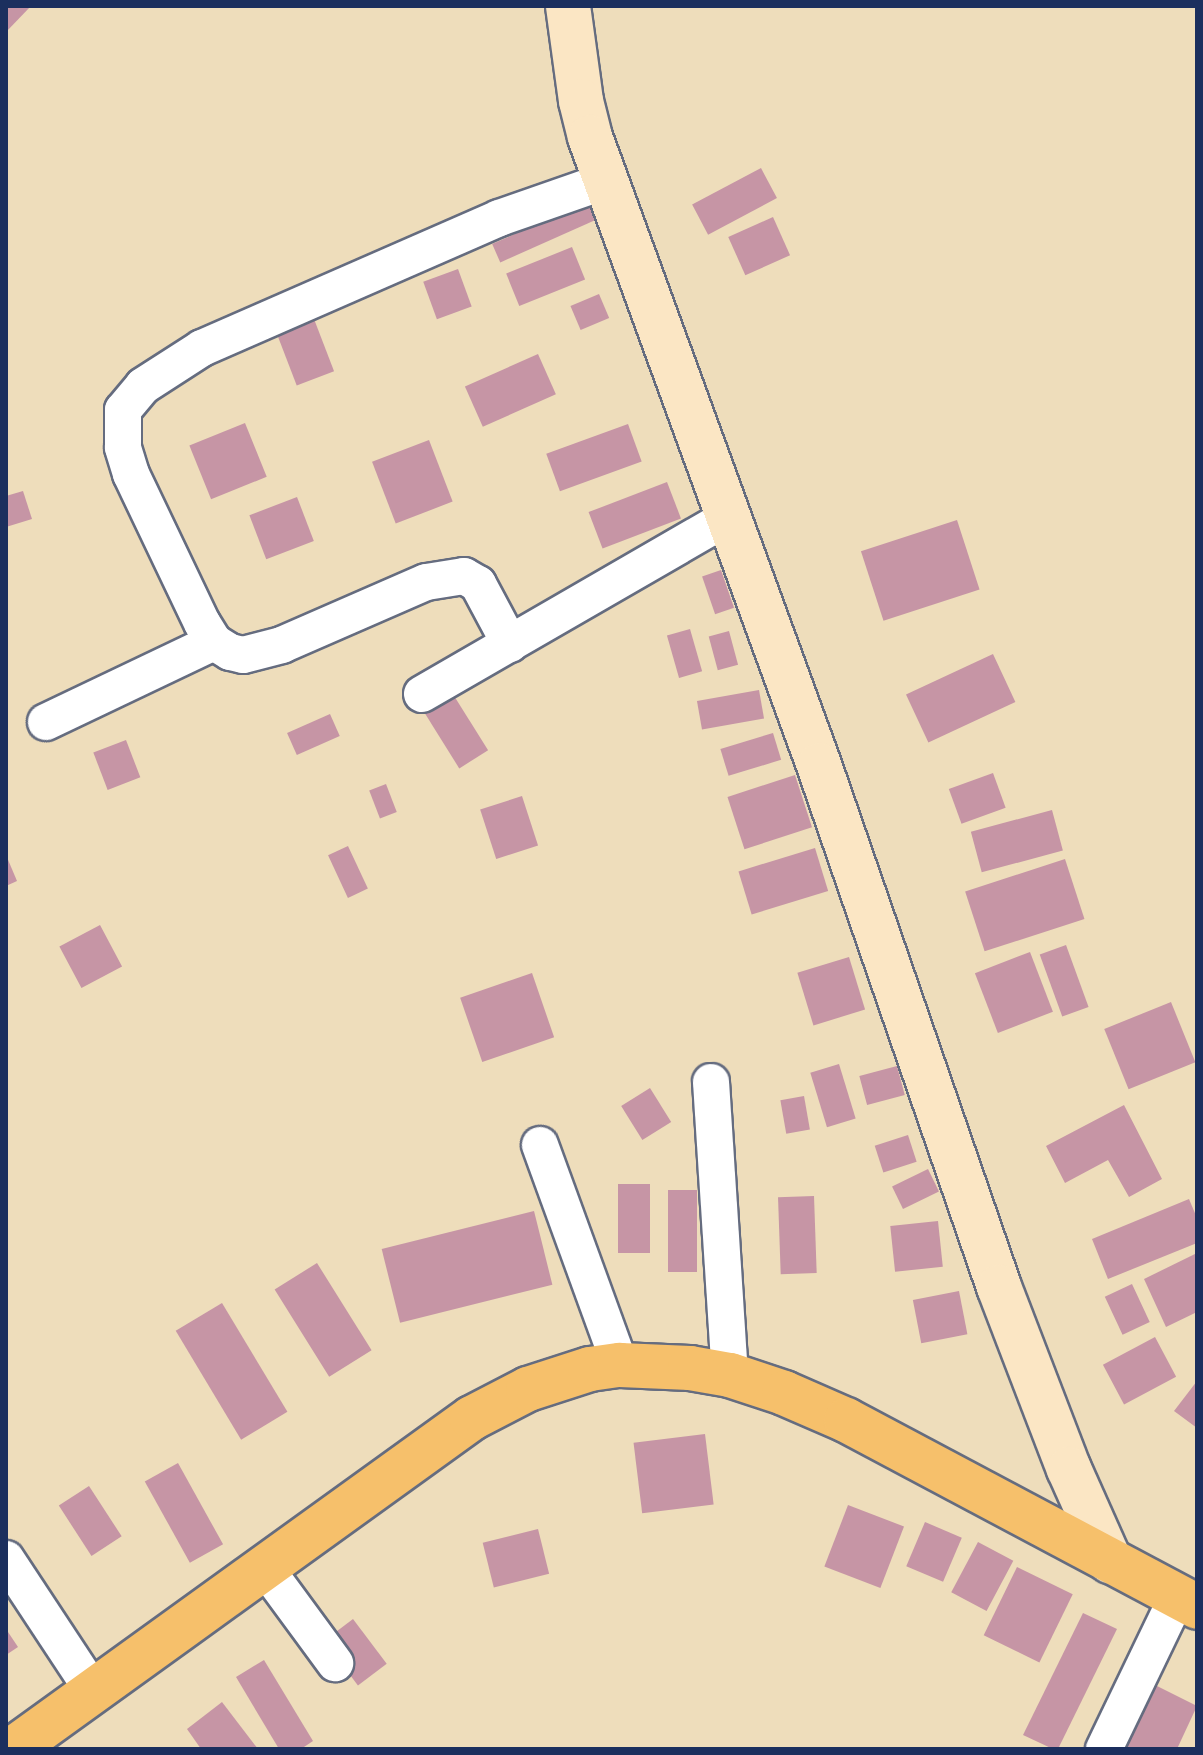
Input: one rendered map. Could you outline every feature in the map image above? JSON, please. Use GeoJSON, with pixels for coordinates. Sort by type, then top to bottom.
{"type":"FeatureCollection","features":[{"type":"Feature","properties":{"kind":"highway"},"geometry":{"type":"LineString","coordinates":[[13,1749],[472,1418],[528,1389],[590,1369],[620,1365],[690,1368],[730,1375],[846,1420],[1187,1602]]}},
{"type":"Feature","properties":{"kind":"street"},"geometry":{"type":"LineString","coordinates":[[568,6],[581,101],[590,137],[608,180],[665,348],[730,516],[999,1287],[1069,1469],[1110,1561]]}},
{"type":"Feature","properties":{"kind":"street"},"geometry":{"type":"LineString","coordinates":[[510,644],[478,584],[464,576],[426,582],[258,652],[230,652],[214,642],[188,597],[131,474],[121,428],[123,410],[162,373],[238,332],[499,218],[608,180]]}},
{"type":"Feature","properties":{"kind":"street"},"geometry":{"type":"LineString","coordinates":[[422,694],[730,516]]}},
{"type":"Feature","properties":{"kind":"street"},"geometry":{"type":"LineString","coordinates":[[46,722],[214,642]]}},
{"type":"Feature","properties":{"kind":"street"},"geometry":{"type":"LineString","coordinates":[[711,1082],[730,1375]]}},
{"type":"Feature","properties":{"kind":"street"},"geometry":{"type":"LineString","coordinates":[[540,1145],[620,1365]]}},
{"type":"Feature","properties":{"kind":"street"},"geometry":{"type":"LineString","coordinates":[[6,1559],[93,1691]]}},
{"type":"Feature","properties":{"kind":"street"},"geometry":{"type":"LineString","coordinates":[[266,1569],[335,1663]]}},
{"type":"Feature","properties":{"kind":"street"},"geometry":{"type":"LineString","coordinates":[[1104,1749],[1187,1602]]}},
{"type":"Feature","properties":{"kind":"building"},"geometry":{"type":"Polygon","coordinates":[[[6,6],[31,6],[6,32],[6,6]]]}},
{"type":"Feature","properties":{"kind":"building"},"geometry":{"type":"Polygon","coordinates":[[[761,168],[777,198],[708,235],[692,205],[761,168]]]}},
{"type":"Feature","properties":{"kind":"building"},"geometry":{"type":"Polygon","coordinates":[[[589,201],[597,219],[500,262],[492,244],[589,201]]]}},
{"type":"Feature","properties":{"kind":"building"},"geometry":{"type":"Polygon","coordinates":[[[773,217],[790,255],[745,275],[728,237],[773,217]]]}},
{"type":"Feature","properties":{"kind":"building"},"geometry":{"type":"Polygon","coordinates":[[[572,247],[585,279],[519,306],[506,274],[572,247]]]}},
{"type":"Feature","properties":{"kind":"building"},"geometry":{"type":"Polygon","coordinates":[[[458,269],[472,307],[437,319],[423,282],[458,269]]]}},
{"type":"Feature","properties":{"kind":"building"},"geometry":{"type":"Polygon","coordinates":[[[599,294],[609,318],[581,330],[570,306],[599,294]]]}},
{"type":"Feature","properties":{"kind":"building"},"geometry":{"type":"Polygon","coordinates":[[[314,319],[334,371],[297,386],[277,333],[314,319]]]}},
{"type":"Feature","properties":{"kind":"building"},"geometry":{"type":"Polygon","coordinates":[[[538,354],[556,394],[483,427],[465,387],[538,354]]]}},
{"type":"Feature","properties":{"kind":"building"},"geometry":{"type":"Polygon","coordinates":[[[245,423],[267,477],[211,499],[189,445],[245,423]]]}},
{"type":"Feature","properties":{"kind":"building"},"geometry":{"type":"Polygon","coordinates":[[[628,424],[642,462],[560,491],[546,454],[628,424]]]}},
{"type":"Feature","properties":{"kind":"building"},"geometry":{"type":"Polygon","coordinates":[[[429,440],[453,502],[396,523],[372,462],[429,440]]]}},
{"type":"Feature","properties":{"kind":"building"},"geometry":{"type":"Polygon","coordinates":[[[667,482],[681,518],[603,549],[589,512],[667,482]]]}},
{"type":"Feature","properties":{"kind":"building"},"geometry":{"type":"Polygon","coordinates":[[[23,491],[32,519],[6,527],[6,496],[23,491]]]}},
{"type":"Feature","properties":{"kind":"building"},"geometry":{"type":"Polygon","coordinates":[[[297,497],[314,541],[266,559],[249,515],[297,497]]]}},
{"type":"Feature","properties":{"kind":"building"},"geometry":{"type":"Polygon","coordinates":[[[957,520],[980,589],[884,621],[861,551],[957,520]]]}},
{"type":"Feature","properties":{"kind":"building"},"geometry":{"type":"Polygon","coordinates":[[[721,570],[734,608],[715,614],[702,577],[721,570]]]}},
{"type":"Feature","properties":{"kind":"building"},"geometry":{"type":"Polygon","coordinates":[[[690,629],[702,671],[679,678],[667,636],[690,629]]]}},
{"type":"Feature","properties":{"kind":"building"},"geometry":{"type":"Polygon","coordinates":[[[729,631],[738,665],[718,670],[709,636],[729,631]]]}},
{"type":"Feature","properties":{"kind":"building"},"geometry":{"type":"Polygon","coordinates":[[[993,654],[1015,702],[928,743],[906,695],[993,654]]]}},
{"type":"Feature","properties":{"kind":"building"},"geometry":{"type":"Polygon","coordinates":[[[759,690],[764,719],[702,729],[697,701],[759,690]]]}},
{"type":"Feature","properties":{"kind":"building"},"geometry":{"type":"Polygon","coordinates":[[[451,691],[488,750],[459,768],[422,709],[451,691]]]}},
{"type":"Feature","properties":{"kind":"building"},"geometry":{"type":"Polygon","coordinates":[[[330,714],[340,736],[297,755],[287,733],[330,714]]]}},
{"type":"Feature","properties":{"kind":"building"},"geometry":{"type":"Polygon","coordinates":[[[773,733],[781,760],[729,776],[720,749],[773,733]]]}},
{"type":"Feature","properties":{"kind":"building"},"geometry":{"type":"Polygon","coordinates":[[[126,740],[140,777],[108,790],[93,753],[126,740]]]}},
{"type":"Feature","properties":{"kind":"building"},"geometry":{"type":"Polygon","coordinates":[[[993,773],[1006,808],[961,824],[949,789],[993,773]]]}},
{"type":"Feature","properties":{"kind":"building"},"geometry":{"type":"Polygon","coordinates":[[[795,775],[812,827],[744,849],[727,797],[795,775]]]}},
{"type":"Feature","properties":{"kind":"building"},"geometry":{"type":"Polygon","coordinates":[[[386,784],[397,812],[380,818],[369,790],[386,784]]]}},
{"type":"Feature","properties":{"kind":"building"},"geometry":{"type":"Polygon","coordinates":[[[522,796],[538,845],[496,859],[480,810],[522,796]]]}},
{"type":"Feature","properties":{"kind":"building"},"geometry":{"type":"Polygon","coordinates":[[[1052,810],[1063,851],[982,872],[971,832],[1052,810]]]}},
{"type":"Feature","properties":{"kind":"building"},"geometry":{"type":"Polygon","coordinates":[[[348,846],[368,889],[348,898],[328,855],[348,846]]]}},
{"type":"Feature","properties":{"kind":"building"},"geometry":{"type":"Polygon","coordinates":[[[815,848],[828,891],[752,914],[738,871],[815,848]]]}},
{"type":"Feature","properties":{"kind":"building"},"geometry":{"type":"Polygon","coordinates":[[[6,855],[17,881],[6,886],[6,855]]]}},
{"type":"Feature","properties":{"kind":"building"},"geometry":{"type":"Polygon","coordinates":[[[1065,859],[1084,919],[985,951],[965,891],[1065,859]]]}},
{"type":"Feature","properties":{"kind":"building"},"geometry":{"type":"Polygon","coordinates":[[[100,925],[122,966],[81,988],[59,947],[100,925]]]}},
{"type":"Feature","properties":{"kind":"building"},"geometry":{"type":"Polygon","coordinates":[[[1066,945],[1089,1007],[1062,1017],[1040,955],[1066,945]]]}},
{"type":"Feature","properties":{"kind":"building"},"geometry":{"type":"Polygon","coordinates":[[[1030,952],[1053,1012],[998,1033],[975,973],[1030,952]]]}},
{"type":"Feature","properties":{"kind":"building"},"geometry":{"type":"Polygon","coordinates":[[[849,957],[865,1010],[813,1025],[797,973],[849,957]]]}},
{"type":"Feature","properties":{"kind":"building"},"geometry":{"type":"Polygon","coordinates":[[[532,973],[554,1037],[482,1062],[460,998],[532,973]]]}},
{"type":"Feature","properties":{"kind":"building"},"geometry":{"type":"Polygon","coordinates":[[[1171,1002],[1195,1062],[1129,1089],[1104,1029],[1171,1002]]]}},
{"type":"Feature","properties":{"kind":"building"},"geometry":{"type":"Polygon","coordinates":[[[839,1064],[856,1119],[827,1127],[810,1073],[839,1064]]]}},
{"type":"Feature","properties":{"kind":"building"},"geometry":{"type":"Polygon","coordinates":[[[897,1066],[905,1095],[867,1105],[859,1076],[897,1066]]]}},
{"type":"Feature","properties":{"kind":"building"},"geometry":{"type":"Polygon","coordinates":[[[650,1088],[671,1122],[642,1140],[621,1106],[650,1088]]]}},
{"type":"Feature","properties":{"kind":"building"},"geometry":{"type":"Polygon","coordinates":[[[804,1096],[810,1129],[786,1134],[780,1100],[804,1096]]]}},
{"type":"Feature","properties":{"kind":"building"},"geometry":{"type":"Polygon","coordinates":[[[1124,1105],[1162,1179],[1129,1197],[1108,1160],[1065,1183],[1046,1146],[1124,1105]]]}},
{"type":"Feature","properties":{"kind":"building"},"geometry":{"type":"Polygon","coordinates":[[[908,1135],[917,1162],[883,1172],[875,1146],[908,1135]]]}},
{"type":"Feature","properties":{"kind":"building"},"geometry":{"type":"Polygon","coordinates":[[[928,1169],[939,1191],[903,1209],[892,1187],[928,1169]]]}},
{"type":"Feature","properties":{"kind":"building"},"geometry":{"type":"Polygon","coordinates":[[[618,1184],[650,1184],[650,1253],[618,1253],[618,1184]]]}},
{"type":"Feature","properties":{"kind":"building"},"geometry":{"type":"Polygon","coordinates":[[[668,1190],[697,1190],[697,1272],[668,1272],[668,1190]]]}},
{"type":"Feature","properties":{"kind":"building"},"geometry":{"type":"Polygon","coordinates":[[[814,1196],[817,1273],[781,1274],[778,1197],[814,1196]]]}},
{"type":"Feature","properties":{"kind":"building"},"geometry":{"type":"Polygon","coordinates":[[[1189,1199],[1197,1218],[1197,1243],[1108,1279],[1092,1239],[1189,1199]]]}},
{"type":"Feature","properties":{"kind":"building"},"geometry":{"type":"Polygon","coordinates":[[[534,1211],[552,1285],[400,1323],[382,1249],[534,1211]]]}},
{"type":"Feature","properties":{"kind":"building"},"geometry":{"type":"Polygon","coordinates":[[[938,1221],[943,1267],[895,1272],[890,1226],[938,1221]]]}},
{"type":"Feature","properties":{"kind":"building"},"geometry":{"type":"Polygon","coordinates":[[[1197,1253],[1197,1312],[1166,1327],[1144,1279],[1197,1253]]]}},
{"type":"Feature","properties":{"kind":"building"},"geometry":{"type":"Polygon","coordinates":[[[317,1263],[372,1350],[329,1377],[275,1289],[317,1263]]]}},
{"type":"Feature","properties":{"kind":"building"},"geometry":{"type":"Polygon","coordinates":[[[1132,1284],[1150,1322],[1123,1335],[1105,1297],[1132,1284]]]}},
{"type":"Feature","properties":{"kind":"building"},"geometry":{"type":"Polygon","coordinates":[[[959,1291],[967,1334],[921,1343],[913,1300],[959,1291]]]}},
{"type":"Feature","properties":{"kind":"building"},"geometry":{"type":"Polygon","coordinates":[[[222,1303],[287,1412],[241,1440],[176,1331],[222,1303]]]}},
{"type":"Feature","properties":{"kind":"building"},"geometry":{"type":"Polygon","coordinates":[[[1155,1337],[1176,1377],[1124,1404],[1103,1365],[1155,1337]]]}},
{"type":"Feature","properties":{"kind":"building"},"geometry":{"type":"Polygon","coordinates":[[[1197,1381],[1197,1428],[1174,1411],[1197,1381]]]}},
{"type":"Feature","properties":{"kind":"building"},"geometry":{"type":"Polygon","coordinates":[[[705,1434],[714,1504],[642,1513],[634,1443],[705,1434]]]}},
{"type":"Feature","properties":{"kind":"building"},"geometry":{"type":"Polygon","coordinates":[[[178,1463],[223,1544],[190,1563],[145,1481],[178,1463]]]}},
{"type":"Feature","properties":{"kind":"building"},"geometry":{"type":"Polygon","coordinates":[[[89,1486],[122,1536],[91,1556],[59,1506],[89,1486]]]}},
{"type":"Feature","properties":{"kind":"building"},"geometry":{"type":"Polygon","coordinates":[[[848,1505],[904,1527],[880,1588],[824,1567],[848,1505]]]}},
{"type":"Feature","properties":{"kind":"building"},"geometry":{"type":"Polygon","coordinates":[[[925,1522],[962,1538],[943,1582],[906,1566],[925,1522]]]}},
{"type":"Feature","properties":{"kind":"building"},"geometry":{"type":"Polygon","coordinates":[[[538,1529],[549,1574],[494,1587],[483,1543],[538,1529]]]}},
{"type":"Feature","properties":{"kind":"building"},"geometry":{"type":"Polygon","coordinates":[[[978,1542],[1013,1561],[987,1611],[951,1592],[978,1542]]]}},
{"type":"Feature","properties":{"kind":"building"},"geometry":{"type":"Polygon","coordinates":[[[1017,1567],[1073,1594],[1039,1662],[984,1635],[1017,1567]]]}},
{"type":"Feature","properties":{"kind":"building"},"geometry":{"type":"Polygon","coordinates":[[[1083,1613],[1117,1629],[1058,1749],[1053,1749],[1023,1735],[1083,1613]]]}},
{"type":"Feature","properties":{"kind":"building"},"geometry":{"type":"Polygon","coordinates":[[[353,1619],[387,1664],[358,1685],[324,1641],[353,1619]]]}},
{"type":"Feature","properties":{"kind":"building"},"geometry":{"type":"Polygon","coordinates":[[[6,1629],[18,1647],[6,1655],[6,1629]]]}},
{"type":"Feature","properties":{"kind":"building"},"geometry":{"type":"Polygon","coordinates":[[[264,1660],[313,1741],[301,1749],[279,1749],[236,1677],[264,1660]]]}},
{"type":"Feature","properties":{"kind":"building"},"geometry":{"type":"Polygon","coordinates":[[[1155,1685],[1197,1706],[1177,1749],[1125,1749],[1155,1685]]]}},
{"type":"Feature","properties":{"kind":"building"},"geometry":{"type":"Polygon","coordinates":[[[222,1702],[258,1749],[201,1749],[187,1729],[222,1702]]]}}]}
